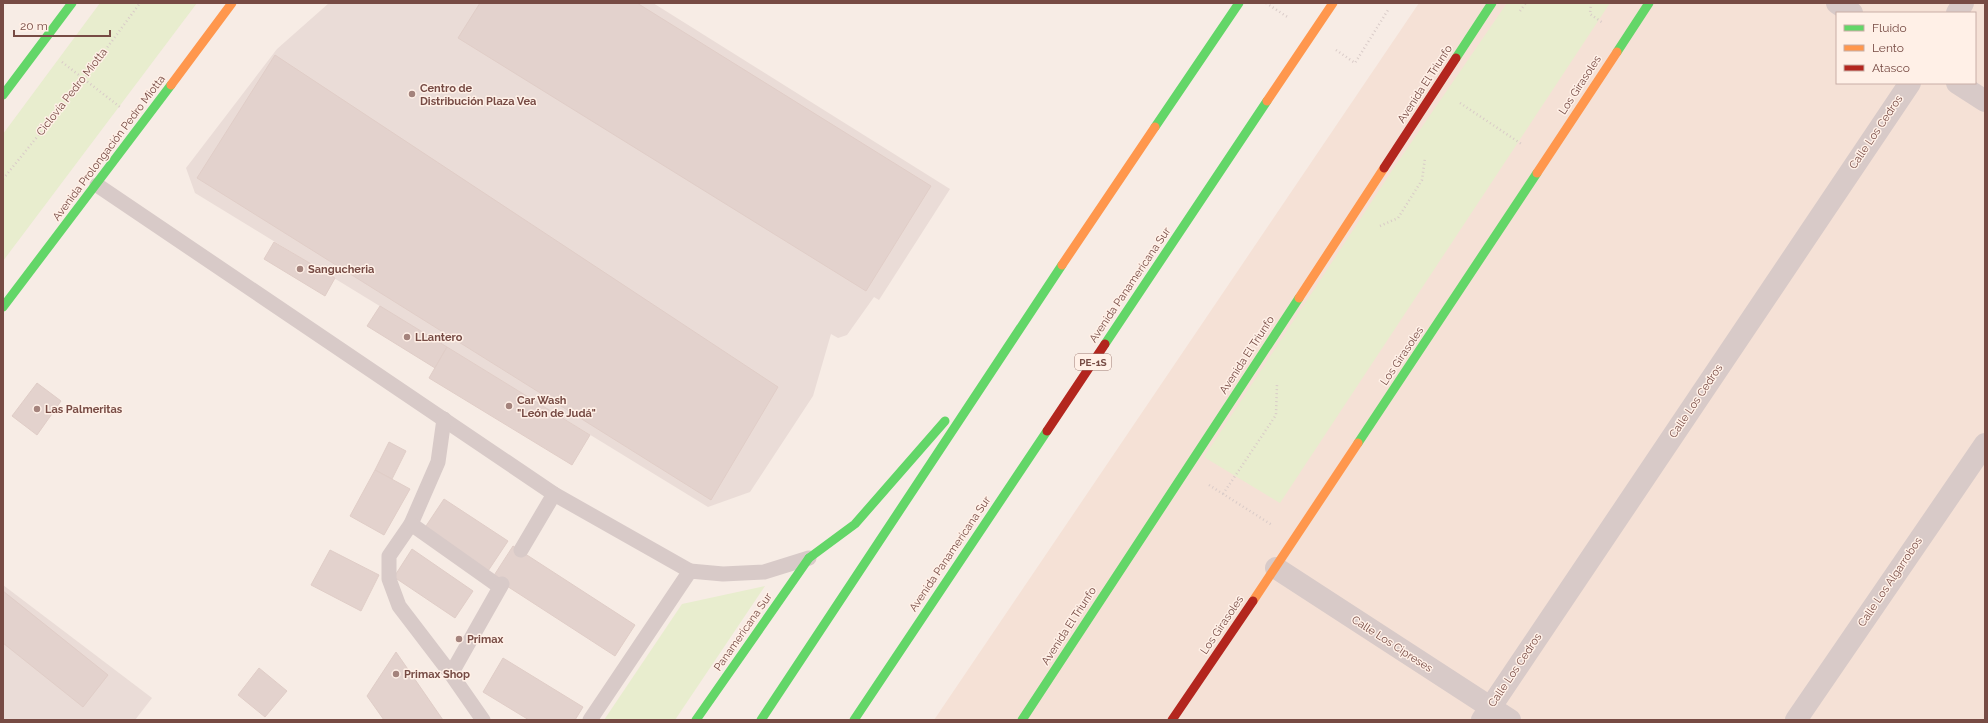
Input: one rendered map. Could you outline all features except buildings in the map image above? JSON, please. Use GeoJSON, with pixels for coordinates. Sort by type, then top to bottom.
{"type":"FeatureCollection","features":[{"type":"Feature","properties":{"kind":"main road"},"geometry":{"type":"LineString","coordinates":[[3,95],[72,3]]}},
{"type":"Feature","properties":{"kind":"main road","name":"Avenida Prolongación Pedro Miotta"},"geometry":{"type":"LineString","coordinates":[[3,307],[232,3]]}},
{"type":"Feature","properties":{"kind":"main road"},"geometry":{"type":"LineString","coordinates":[[761,720],[1008,345],[1239,3]]}},
{"type":"Feature","properties":{"kind":"main road","name":"Avenida Panamericana Sur"},"geometry":{"type":"LineString","coordinates":[[854,720],[1333,3]]}},
{"type":"Feature","properties":{"kind":"main road","name":"Avenida El Triunfo"},"geometry":{"type":"LineString","coordinates":[[1022,720],[1492,3]]}},
{"type":"Feature","properties":{"kind":"main road","name":"Los Girasoles"},"geometry":{"type":"LineString","coordinates":[[1172,720],[1276,568],[1649,3]]}},
{"type":"Feature","properties":{"kind":"main road","name":"Panamericana Sur"},"geometry":{"type":"LineString","coordinates":[[696,720],[809,558],[855,524],[955,409],[1008,345]]}},
{"type":"Feature","properties":{"kind":"street"},"geometry":{"type":"LineString","coordinates":[[1837,3],[1850,12]]}},
{"type":"Feature","properties":{"kind":"street"},"geometry":{"type":"LineString","coordinates":[[1958,12],[1963,3]]}},
{"type":"Feature","properties":{"kind":"street","name":"Calle Los Cedros"},"geometry":{"type":"LineString","coordinates":[[1486,714],[1909,84]]}},
{"type":"Feature","properties":{"kind":"street"},"geometry":{"type":"LineString","coordinates":[[1960,84],[1985,101]]}},
{"type":"Feature","properties":{"kind":"street","name":"Calle Los Algarrobos"},"geometry":{"type":"LineString","coordinates":[[1796,720],[1985,444]]}},
{"type":"Feature","properties":{"kind":"street","name":"Calle Los Cipreses"},"geometry":{"type":"LineString","coordinates":[[1276,568],[1486,714],[1510,720]]}},
{"type":"Feature","properties":{"kind":"lane"},"geometry":{"type":"LineString","coordinates":[[96,185],[554,494],[690,571],[723,574],[764,572],[809,558]]}},
{"type":"Feature","properties":{"kind":"lane"},"geometry":{"type":"LineString","coordinates":[[444,420],[438,462],[412,524],[389,556],[389,579],[399,606],[451,674],[483,720]]}},
{"type":"Feature","properties":{"kind":"lane"},"geometry":{"type":"LineString","coordinates":[[521,550],[554,494]]}},
{"type":"Feature","properties":{"kind":"lane"},"geometry":{"type":"LineString","coordinates":[[412,524],[501,585],[451,674]]}},
{"type":"Feature","properties":{"kind":"lane"},"geometry":{"type":"LineString","coordinates":[[590,720],[690,571]]}},
{"type":"Feature","properties":{"kind":"path","name":"Ciclovía Pedro Miotta"},"geometry":{"type":"LineString","coordinates":[[3,179],[84,79],[140,3]]}},
{"type":"Feature","properties":{"kind":"path"},"geometry":{"type":"LineString","coordinates":[[1590,14],[1591,3]]}},
{"type":"Feature","properties":{"kind":"path"},"geometry":{"type":"LineString","coordinates":[[1355,63],[1388,10]]}},
{"type":"Feature","properties":{"kind":"path"},"geometry":{"type":"LineString","coordinates":[[40,45],[142,124]]}},
{"type":"Feature","properties":{"kind":"path"},"geometry":{"type":"LineString","coordinates":[[1456,101],[1515,140]]}},
{"type":"Feature","properties":{"kind":"path"},"geometry":{"type":"LineString","coordinates":[[1186,471],[1270,523]]}},
{"type":"Feature","properties":{"kind":"shaded area"},"geometry":{"type":"Polygon","coordinates":[[[329,3],[653,3],[950,189],[879,300],[874,297],[847,335],[838,338],[831,334],[813,396],[750,492],[708,507],[195,193],[186,168],[277,49],[329,3]]]}},
{"type":"Feature","properties":{"kind":"shaded area"},"geometry":{"type":"Polygon","coordinates":[[[1419,3],[1985,3],[1985,720],[934,720],[1419,3]]]}},
{"type":"Feature","properties":{"kind":"shaded area"},"geometry":{"type":"Polygon","coordinates":[[[3,585],[152,698],[135,720],[3,720],[3,585]]]}},
{"type":"Feature","properties":{"kind":"green space"},"geometry":{"type":"Polygon","coordinates":[[[100,3],[197,3],[3,261],[3,134],[100,3]]]}},
{"type":"Feature","properties":{"kind":"green space"},"geometry":{"type":"Polygon","coordinates":[[[1507,3],[1610,3],[1280,503],[1204,457],[1393,169],[1507,3]]]}},
{"type":"Feature","properties":{"kind":"green space"},"geometry":{"type":"Polygon","coordinates":[[[765,586],[675,720],[604,720],[682,604],[765,586]]]}},
{"type":"Feature","properties":{"kind":"traffic: fast"},"geometry":{"type":"LineString","coordinates":[[3,95],[72,3]]}},
{"type":"Feature","properties":{"kind":"traffic: fast"},"geometry":{"type":"LineString","coordinates":[[1155,127],[1239,3]]}},
{"type":"Feature","properties":{"kind":"traffic: fast"},"geometry":{"type":"LineString","coordinates":[[1456,58],[1492,3]]}},
{"type":"Feature","properties":{"kind":"traffic: fast"},"geometry":{"type":"LineString","coordinates":[[1617,52],[1649,3]]}},
{"type":"Feature","properties":{"kind":"traffic: fast"},"geometry":{"type":"LineString","coordinates":[[3,307],[171,85]]}},
{"type":"Feature","properties":{"kind":"traffic: fast"},"geometry":{"type":"LineString","coordinates":[[1105,344],[1267,101]]}},
{"type":"Feature","properties":{"kind":"traffic: fast"},"geometry":{"type":"LineString","coordinates":[[1358,443],[1537,173]]}},
{"type":"Feature","properties":{"kind":"traffic: fast"},"geometry":{"type":"LineString","coordinates":[[761,720],[1062,265]]}},
{"type":"Feature","properties":{"kind":"traffic: fast"},"geometry":{"type":"LineString","coordinates":[[1022,720],[1299,298]]}},
{"type":"Feature","properties":{"kind":"traffic: fast"},"geometry":{"type":"LineString","coordinates":[[809,558],[855,524],[945,421]]}},
{"type":"Feature","properties":{"kind":"traffic: fast"},"geometry":{"type":"LineString","coordinates":[[854,720],[1047,431]]}},
{"type":"Feature","properties":{"kind":"traffic: fast"},"geometry":{"type":"LineString","coordinates":[[696,720],[809,558]]}},
{"type":"Feature","properties":{"kind":"traffic: slow"},"geometry":{"type":"LineString","coordinates":[[171,85],[232,3]]}},
{"type":"Feature","properties":{"kind":"traffic: slow"},"geometry":{"type":"LineString","coordinates":[[1267,101],[1333,3]]}},
{"type":"Feature","properties":{"kind":"traffic: slow"},"geometry":{"type":"LineString","coordinates":[[1537,173],[1617,52]]}},
{"type":"Feature","properties":{"kind":"traffic: slow"},"geometry":{"type":"LineString","coordinates":[[1062,265],[1155,127]]}},
{"type":"Feature","properties":{"kind":"traffic: slow"},"geometry":{"type":"LineString","coordinates":[[1299,298],[1384,168]]}},
{"type":"Feature","properties":{"kind":"traffic: slow"},"geometry":{"type":"LineString","coordinates":[[1253,601],[1358,443]]}},
{"type":"Feature","properties":{"kind":"traffic: jam"},"geometry":{"type":"LineString","coordinates":[[1384,168],[1456,58]]}},
{"type":"Feature","properties":{"kind":"traffic: jam"},"geometry":{"type":"LineString","coordinates":[[1047,431],[1105,344]]}},
{"type":"Feature","properties":{"kind":"traffic: jam"},"geometry":{"type":"LineString","coordinates":[[1172,720],[1253,601]]}},
{"type":"Feature","properties":{"kind":"place","name":"Centro de Distribución Plaza Vea"},"geometry":{"type":"Point","coordinates":[412,94]}},
{"type":"Feature","properties":{"kind":"place","name":"Sangucheria"},"geometry":{"type":"Point","coordinates":[300,269]}},
{"type":"Feature","properties":{"kind":"place","name":"LLantero"},"geometry":{"type":"Point","coordinates":[407,337]}},
{"type":"Feature","properties":{"kind":"place","name":"Car Wash \"León de Judá\""},"geometry":{"type":"Point","coordinates":[509,406]}},
{"type":"Feature","properties":{"kind":"place","name":"Las Palmeritas"},"geometry":{"type":"Point","coordinates":[37,409]}},
{"type":"Feature","properties":{"kind":"place","name":"Primax"},"geometry":{"type":"Point","coordinates":[459,639]}},
{"type":"Feature","properties":{"kind":"place","name":"Primax Shop"},"geometry":{"type":"Point","coordinates":[396,674]}}]}
